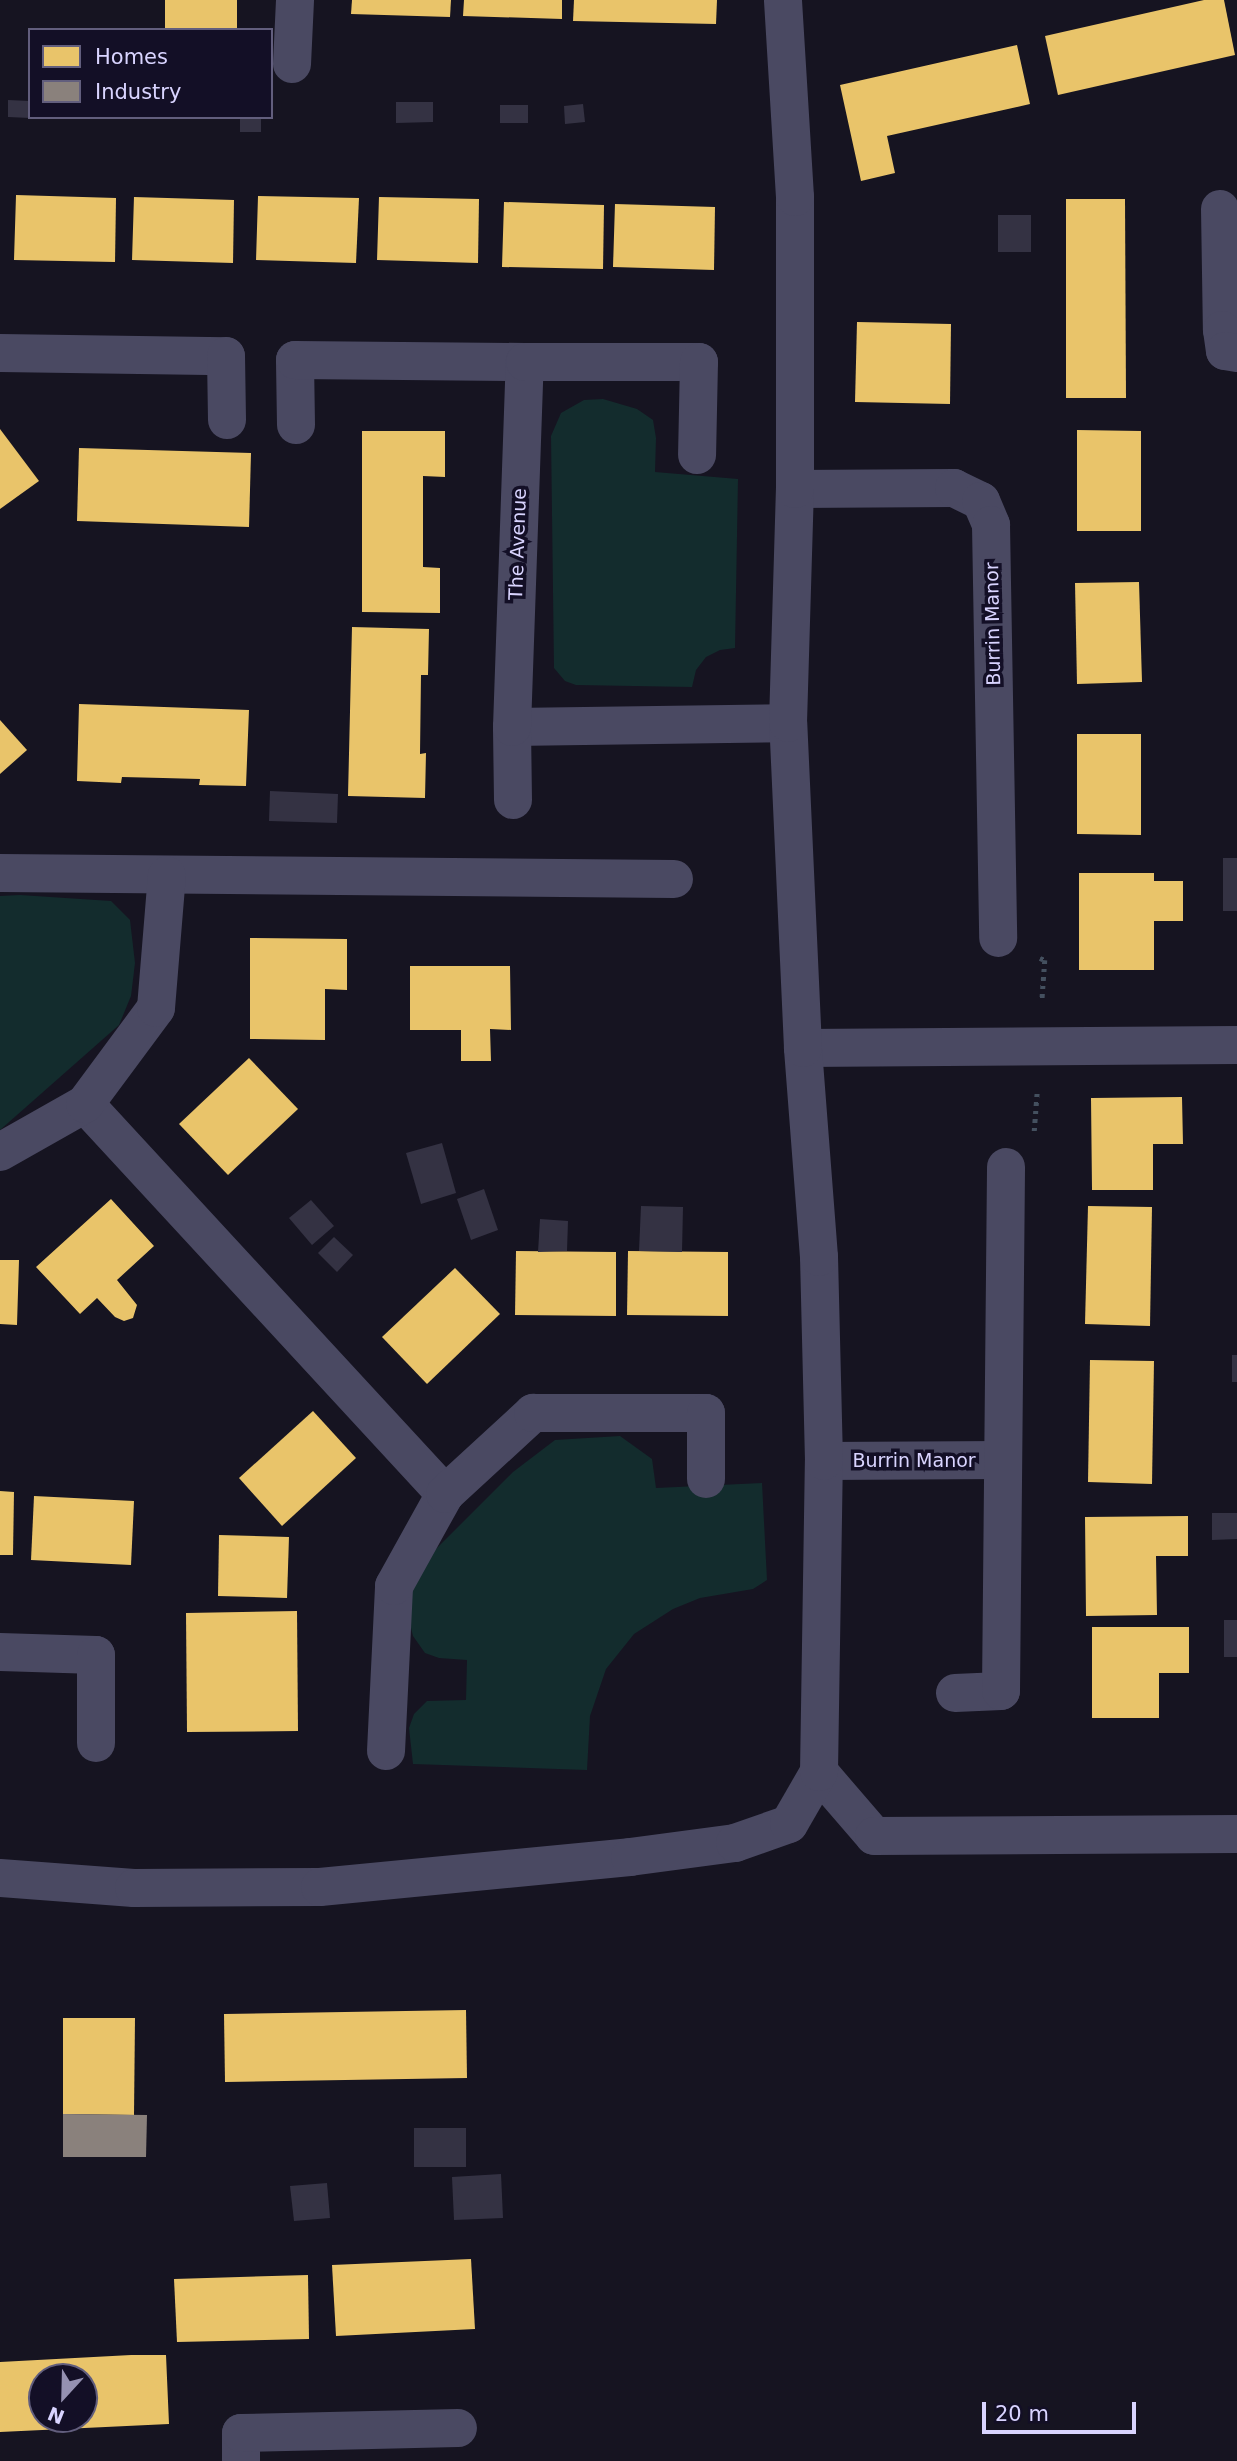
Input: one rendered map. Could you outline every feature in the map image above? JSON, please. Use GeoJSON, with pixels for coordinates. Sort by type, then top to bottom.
{"type":"FeatureCollection","features":[{"type":"Feature","properties":{"kind":"street"},"geometry":{"type":"LineString","coordinates":[[292,64],[295,0]]}},
{"type":"Feature","properties":{"kind":"street"},"geometry":{"type":"LineString","coordinates":[[0,1878],[134,1888],[320,1887],[630,1857],[736,1843],[789,1824],[819,1772],[824,1461],[820,1257],[803,1048],[789,723],[795,489],[795,197],[783,0]]}},
{"type":"Feature","properties":{"kind":"street"},"geometry":{"type":"LineString","coordinates":[[1220,209],[1222,330],[1225,351],[1237,354]]}},
{"type":"Feature","properties":{"kind":"street"},"geometry":{"type":"LineString","coordinates":[[0,353],[226,356],[227,420]]}},
{"type":"Feature","properties":{"kind":"street"},"geometry":{"type":"LineString","coordinates":[[296,425],[295,360],[699,362],[697,455]]}},
{"type":"Feature","properties":{"kind":"street","name":"The Avenue"},"geometry":{"type":"LineString","coordinates":[[513,800],[512,727],[525,362]]}},
{"type":"Feature","properties":{"kind":"street","name":"Burrin Manor"},"geometry":{"type":"LineString","coordinates":[[795,489],[954,488],[981,501],[991,525],[998,938]]}},
{"type":"Feature","properties":{"kind":"street"},"geometry":{"type":"LineString","coordinates":[[512,727],[789,723]]}},
{"type":"Feature","properties":{"kind":"street"},"geometry":{"type":"LineString","coordinates":[[0,873],[674,879]]}},
{"type":"Feature","properties":{"kind":"street"},"geometry":{"type":"LineString","coordinates":[[0,1152],[85,1104],[156,1008],[167,875]]}},
{"type":"Feature","properties":{"kind":"street"},"geometry":{"type":"LineString","coordinates":[[803,1048],[1237,1045]]}},
{"type":"Feature","properties":{"kind":"street"},"geometry":{"type":"LineString","coordinates":[[85,1104],[445,1494]]}},
{"type":"Feature","properties":{"kind":"street"},"geometry":{"type":"LineString","coordinates":[[955,1693],[1001,1691],[1006,1167]]}},
{"type":"Feature","properties":{"kind":"street"},"geometry":{"type":"LineString","coordinates":[[386,1751],[394,1586],[445,1494],[533,1413],[706,1413],[706,1479]]}},
{"type":"Feature","properties":{"kind":"street","name":"Burrin Manor"},"geometry":{"type":"LineString","coordinates":[[824,1461],[1003,1460]]}},
{"type":"Feature","properties":{"kind":"street"},"geometry":{"type":"LineString","coordinates":[[0,1652],[96,1655],[96,1744]]}},
{"type":"Feature","properties":{"kind":"street"},"geometry":{"type":"LineString","coordinates":[[819,1772],[874,1836],[1237,1834]]}},
{"type":"Feature","properties":{"kind":"street"},"geometry":{"type":"LineString","coordinates":[[241,2461],[242,2433],[458,2428]]}},
{"type":"Feature","properties":{"kind":"green space"},"geometry":{"type":"Polygon","coordinates":[[[603,399],[637,409],[653,420],[656,438],[655,472],[738,479],[735,648],[720,650],[706,657],[696,670],[692,687],[576,685],[565,681],[554,668],[551,436],[561,413],[584,400],[603,399]]]}},
{"type":"Feature","properties":{"kind":"green space"},"geometry":{"type":"Polygon","coordinates":[[[0,896],[111,901],[130,920],[135,963],[131,996],[119,1025],[0,1130],[0,896]]]}},
{"type":"Feature","properties":{"kind":"green space"},"geometry":{"type":"Polygon","coordinates":[[[620,1436],[652,1459],[656,1488],[762,1483],[767,1580],[753,1589],[700,1598],[673,1609],[634,1634],[606,1669],[590,1716],[587,1770],[413,1764],[409,1728],[414,1714],[427,1701],[466,1700],[467,1660],[439,1658],[425,1653],[413,1636],[409,1620],[411,1589],[424,1561],[513,1472],[555,1440],[620,1436]]]}},
{"type":"Feature","properties":{"kind":"building: Homes"},"geometry":{"type":"Polygon","coordinates":[[[165,0],[237,0],[237,28],[165,28],[165,0]]]}},
{"type":"Feature","properties":{"kind":"building: Homes"},"geometry":{"type":"Polygon","coordinates":[[[352,0],[451,0],[450,17],[351,14],[352,0]]]}},
{"type":"Feature","properties":{"kind":"building: Homes"},"geometry":{"type":"Polygon","coordinates":[[[464,0],[562,0],[562,19],[463,16],[464,0]]]}},
{"type":"Feature","properties":{"kind":"building: Homes"},"geometry":{"type":"Polygon","coordinates":[[[574,0],[717,0],[716,24],[573,21],[574,0]]]}},
{"type":"Feature","properties":{"kind":"building: Homes"},"geometry":{"type":"Polygon","coordinates":[[[1204,0],[1224,0],[1235,55],[1058,95],[1045,36],[1204,0]]]}},
{"type":"Feature","properties":{"kind":"building: Homes"},"geometry":{"type":"Polygon","coordinates":[[[1017,45],[1030,104],[887,136],[895,173],[861,181],[840,85],[1017,45]]]}},
{"type":"Feature","properties":{"kind":"building: Homes"},"geometry":{"type":"Polygon","coordinates":[[[16,195],[116,198],[115,262],[14,260],[16,195]]]}},
{"type":"Feature","properties":{"kind":"building: Homes"},"geometry":{"type":"Polygon","coordinates":[[[258,196],[359,198],[356,263],[256,260],[258,196]]]}},
{"type":"Feature","properties":{"kind":"building: Homes"},"geometry":{"type":"Polygon","coordinates":[[[134,197],[234,200],[233,263],[132,260],[134,197]]]}},
{"type":"Feature","properties":{"kind":"building: Homes"},"geometry":{"type":"Polygon","coordinates":[[[379,197],[479,199],[478,263],[377,260],[379,197]]]}},
{"type":"Feature","properties":{"kind":"building: Homes"},"geometry":{"type":"Polygon","coordinates":[[[1066,199],[1125,199],[1126,398],[1066,398],[1066,199]]]}},
{"type":"Feature","properties":{"kind":"building: Homes"},"geometry":{"type":"Polygon","coordinates":[[[504,202],[604,205],[603,269],[502,267],[504,202]]]}},
{"type":"Feature","properties":{"kind":"building: Homes"},"geometry":{"type":"Polygon","coordinates":[[[615,204],[715,207],[714,270],[613,267],[615,204]]]}},
{"type":"Feature","properties":{"kind":"building: Homes"},"geometry":{"type":"Polygon","coordinates":[[[857,322],[951,324],[950,404],[855,402],[857,322]]]}},
{"type":"Feature","properties":{"kind":"building: Homes"},"geometry":{"type":"Polygon","coordinates":[[[0,429],[39,481],[0,509],[0,429]]]}},
{"type":"Feature","properties":{"kind":"building: Homes"},"geometry":{"type":"Polygon","coordinates":[[[1077,430],[1141,431],[1141,531],[1077,531],[1077,430]]]}},
{"type":"Feature","properties":{"kind":"building: Homes"},"geometry":{"type":"Polygon","coordinates":[[[362,431],[445,431],[445,477],[423,476],[423,567],[440,568],[440,613],[362,612],[362,431]]]}},
{"type":"Feature","properties":{"kind":"building: Homes"},"geometry":{"type":"Polygon","coordinates":[[[79,448],[251,453],[249,527],[77,521],[79,448]]]}},
{"type":"Feature","properties":{"kind":"building: Homes"},"geometry":{"type":"Polygon","coordinates":[[[1139,582],[1142,682],[1077,684],[1075,583],[1139,582]]]}},
{"type":"Feature","properties":{"kind":"building: Homes"},"geometry":{"type":"Polygon","coordinates":[[[352,627],[429,629],[428,675],[421,675],[420,754],[426,753],[425,798],[348,796],[352,627]]]}},
{"type":"Feature","properties":{"kind":"building: Homes"},"geometry":{"type":"Polygon","coordinates":[[[79,704],[249,710],[246,786],[199,785],[200,779],[122,777],[121,783],[77,781],[79,704]]]}},
{"type":"Feature","properties":{"kind":"building: Homes"},"geometry":{"type":"Polygon","coordinates":[[[0,720],[27,750],[0,774],[0,720]]]}},
{"type":"Feature","properties":{"kind":"building: Homes"},"geometry":{"type":"Polygon","coordinates":[[[1077,734],[1141,734],[1141,835],[1077,834],[1077,734]]]}},
{"type":"Feature","properties":{"kind":"building: Homes"},"geometry":{"type":"Polygon","coordinates":[[[1079,873],[1154,873],[1154,881],[1183,881],[1183,921],[1154,921],[1154,970],[1079,970],[1079,873]]]}},
{"type":"Feature","properties":{"kind":"building: Homes"},"geometry":{"type":"Polygon","coordinates":[[[250,938],[347,939],[347,990],[325,989],[325,1040],[250,1039],[250,938]]]}},
{"type":"Feature","properties":{"kind":"building: Homes"},"geometry":{"type":"Polygon","coordinates":[[[410,966],[510,966],[511,1030],[490,1029],[491,1061],[461,1061],[461,1030],[410,1030],[410,966]]]}},
{"type":"Feature","properties":{"kind":"building: Homes"},"geometry":{"type":"Polygon","coordinates":[[[249,1058],[298,1109],[228,1175],[179,1124],[249,1058]]]}},
{"type":"Feature","properties":{"kind":"building: Homes"},"geometry":{"type":"Polygon","coordinates":[[[1182,1097],[1183,1144],[1153,1144],[1153,1190],[1092,1190],[1091,1098],[1182,1097]]]}},
{"type":"Feature","properties":{"kind":"building: Homes"},"geometry":{"type":"Polygon","coordinates":[[[111,1199],[154,1246],[117,1280],[137,1305],[133,1318],[124,1321],[115,1317],[97,1298],[80,1314],[36,1267],[111,1199]]]}},
{"type":"Feature","properties":{"kind":"building: Homes"},"geometry":{"type":"Polygon","coordinates":[[[1088,1206],[1152,1207],[1150,1326],[1085,1324],[1088,1206]]]}},
{"type":"Feature","properties":{"kind":"building: Homes"},"geometry":{"type":"Polygon","coordinates":[[[516,1251],[616,1252],[616,1316],[515,1315],[516,1251]]]}},
{"type":"Feature","properties":{"kind":"building: Homes"},"geometry":{"type":"Polygon","coordinates":[[[628,1251],[728,1252],[728,1316],[627,1315],[628,1251]]]}},
{"type":"Feature","properties":{"kind":"building: Homes"},"geometry":{"type":"Polygon","coordinates":[[[0,1260],[19,1260],[17,1325],[0,1324],[0,1260]]]}},
{"type":"Feature","properties":{"kind":"building: Homes"},"geometry":{"type":"Polygon","coordinates":[[[455,1268],[500,1314],[427,1384],[382,1337],[455,1268]]]}},
{"type":"Feature","properties":{"kind":"building: Homes"},"geometry":{"type":"Polygon","coordinates":[[[1090,1360],[1154,1361],[1152,1484],[1088,1482],[1090,1360]]]}},
{"type":"Feature","properties":{"kind":"building: Homes"},"geometry":{"type":"Polygon","coordinates":[[[313,1411],[356,1458],[282,1526],[239,1478],[313,1411]]]}},
{"type":"Feature","properties":{"kind":"building: Homes"},"geometry":{"type":"Polygon","coordinates":[[[0,1491],[14,1492],[13,1555],[0,1555],[0,1491]]]}},
{"type":"Feature","properties":{"kind":"building: Homes"},"geometry":{"type":"Polygon","coordinates":[[[34,1496],[134,1501],[131,1565],[31,1560],[34,1496]]]}},
{"type":"Feature","properties":{"kind":"building: Homes"},"geometry":{"type":"Polygon","coordinates":[[[1188,1516],[1188,1556],[1156,1556],[1157,1615],[1086,1616],[1085,1517],[1188,1516]]]}},
{"type":"Feature","properties":{"kind":"building: Homes"},"geometry":{"type":"Polygon","coordinates":[[[219,1535],[289,1537],[287,1598],[218,1596],[219,1535]]]}},
{"type":"Feature","properties":{"kind":"building: Homes"},"geometry":{"type":"Polygon","coordinates":[[[297,1611],[298,1731],[187,1732],[186,1613],[297,1611]]]}},
{"type":"Feature","properties":{"kind":"building: Homes"},"geometry":{"type":"Polygon","coordinates":[[[1092,1627],[1189,1627],[1189,1673],[1159,1673],[1159,1718],[1092,1718],[1092,1627]]]}},
{"type":"Feature","properties":{"kind":"building: Homes"},"geometry":{"type":"Polygon","coordinates":[[[466,2010],[467,2078],[225,2082],[224,2014],[466,2010]]]}},
{"type":"Feature","properties":{"kind":"building: Homes"},"geometry":{"type":"Polygon","coordinates":[[[63,2018],[135,2018],[134,2115],[63,2114],[63,2018]]]}},
{"type":"Feature","properties":{"kind":"building: Homes"},"geometry":{"type":"Polygon","coordinates":[[[471,2259],[475,2329],[336,2336],[332,2265],[471,2259]]]}},
{"type":"Feature","properties":{"kind":"building: Homes"},"geometry":{"type":"Polygon","coordinates":[[[308,2275],[309,2339],[177,2342],[174,2279],[308,2275]]]}},
{"type":"Feature","properties":{"kind":"building: Homes"},"geometry":{"type":"Polygon","coordinates":[[[166,2355],[169,2424],[98,2427],[98,2363],[28,2363],[28,2431],[0,2432],[0,2362],[166,2355]]]}},
{"type":"Feature","properties":{"kind":"building: Industry"},"geometry":{"type":"Polygon","coordinates":[[[63,2114],[147,2115],[146,2157],[63,2157],[63,2114]]]}},
{"type":"Feature","properties":{"kind":"building: Other"},"geometry":{"type":"Polygon","coordinates":[[[8,100],[28,101],[28,118],[8,117],[8,100]]]}},
{"type":"Feature","properties":{"kind":"building: Other"},"geometry":{"type":"Polygon","coordinates":[[[396,102],[433,102],[433,122],[396,123],[396,102]]]}},
{"type":"Feature","properties":{"kind":"building: Other"},"geometry":{"type":"Polygon","coordinates":[[[583,104],[585,122],[565,124],[564,106],[583,104]]]}},
{"type":"Feature","properties":{"kind":"building: Other"},"geometry":{"type":"Polygon","coordinates":[[[500,105],[528,105],[528,123],[500,123],[500,105]]]}},
{"type":"Feature","properties":{"kind":"building: Other"},"geometry":{"type":"Polygon","coordinates":[[[240,119],[261,119],[261,132],[240,132],[240,119]]]}},
{"type":"Feature","properties":{"kind":"building: Other"},"geometry":{"type":"Polygon","coordinates":[[[998,215],[1031,215],[1031,252],[998,252],[998,215]]]}},
{"type":"Feature","properties":{"kind":"building: Other"},"geometry":{"type":"Polygon","coordinates":[[[270,791],[338,794],[337,823],[269,821],[270,791]]]}},
{"type":"Feature","properties":{"kind":"building: Other"},"geometry":{"type":"Polygon","coordinates":[[[1223,858],[1237,858],[1237,911],[1223,911],[1223,858]]]}},
{"type":"Feature","properties":{"kind":"building: Other"},"geometry":{"type":"Polygon","coordinates":[[[442,1143],[456,1193],[421,1204],[406,1153],[442,1143]]]}},
{"type":"Feature","properties":{"kind":"building: Other"},"geometry":{"type":"Polygon","coordinates":[[[484,1189],[498,1230],[471,1240],[457,1199],[484,1189]]]}},
{"type":"Feature","properties":{"kind":"building: Other"},"geometry":{"type":"Polygon","coordinates":[[[311,1200],[334,1226],[312,1245],[289,1218],[311,1200]]]}},
{"type":"Feature","properties":{"kind":"building: Other"},"geometry":{"type":"Polygon","coordinates":[[[641,1206],[683,1207],[682,1252],[639,1251],[641,1206]]]}},
{"type":"Feature","properties":{"kind":"building: Other"},"geometry":{"type":"Polygon","coordinates":[[[540,1219],[568,1221],[567,1251],[538,1252],[540,1219]]]}},
{"type":"Feature","properties":{"kind":"building: Other"},"geometry":{"type":"Polygon","coordinates":[[[334,1237],[353,1255],[337,1272],[318,1253],[334,1237]]]}},
{"type":"Feature","properties":{"kind":"building: Other"},"geometry":{"type":"Polygon","coordinates":[[[1232,1355],[1237,1355],[1237,1382],[1232,1382],[1232,1355]]]}},
{"type":"Feature","properties":{"kind":"building: Other"},"geometry":{"type":"Polygon","coordinates":[[[1212,1513],[1237,1513],[1237,1539],[1212,1540],[1212,1513]]]}},
{"type":"Feature","properties":{"kind":"building: Other"},"geometry":{"type":"Polygon","coordinates":[[[1224,1620],[1237,1620],[1237,1657],[1224,1657],[1224,1620]]]}},
{"type":"Feature","properties":{"kind":"building: Other"},"geometry":{"type":"Polygon","coordinates":[[[414,2128],[466,2128],[466,2167],[414,2167],[414,2128]]]}},
{"type":"Feature","properties":{"kind":"building: Other"},"geometry":{"type":"Polygon","coordinates":[[[501,2174],[503,2218],[454,2220],[452,2177],[501,2174]]]}},
{"type":"Feature","properties":{"kind":"building: Other"},"geometry":{"type":"Polygon","coordinates":[[[327,2183],[330,2218],[294,2221],[290,2186],[327,2183]]]}}]}
